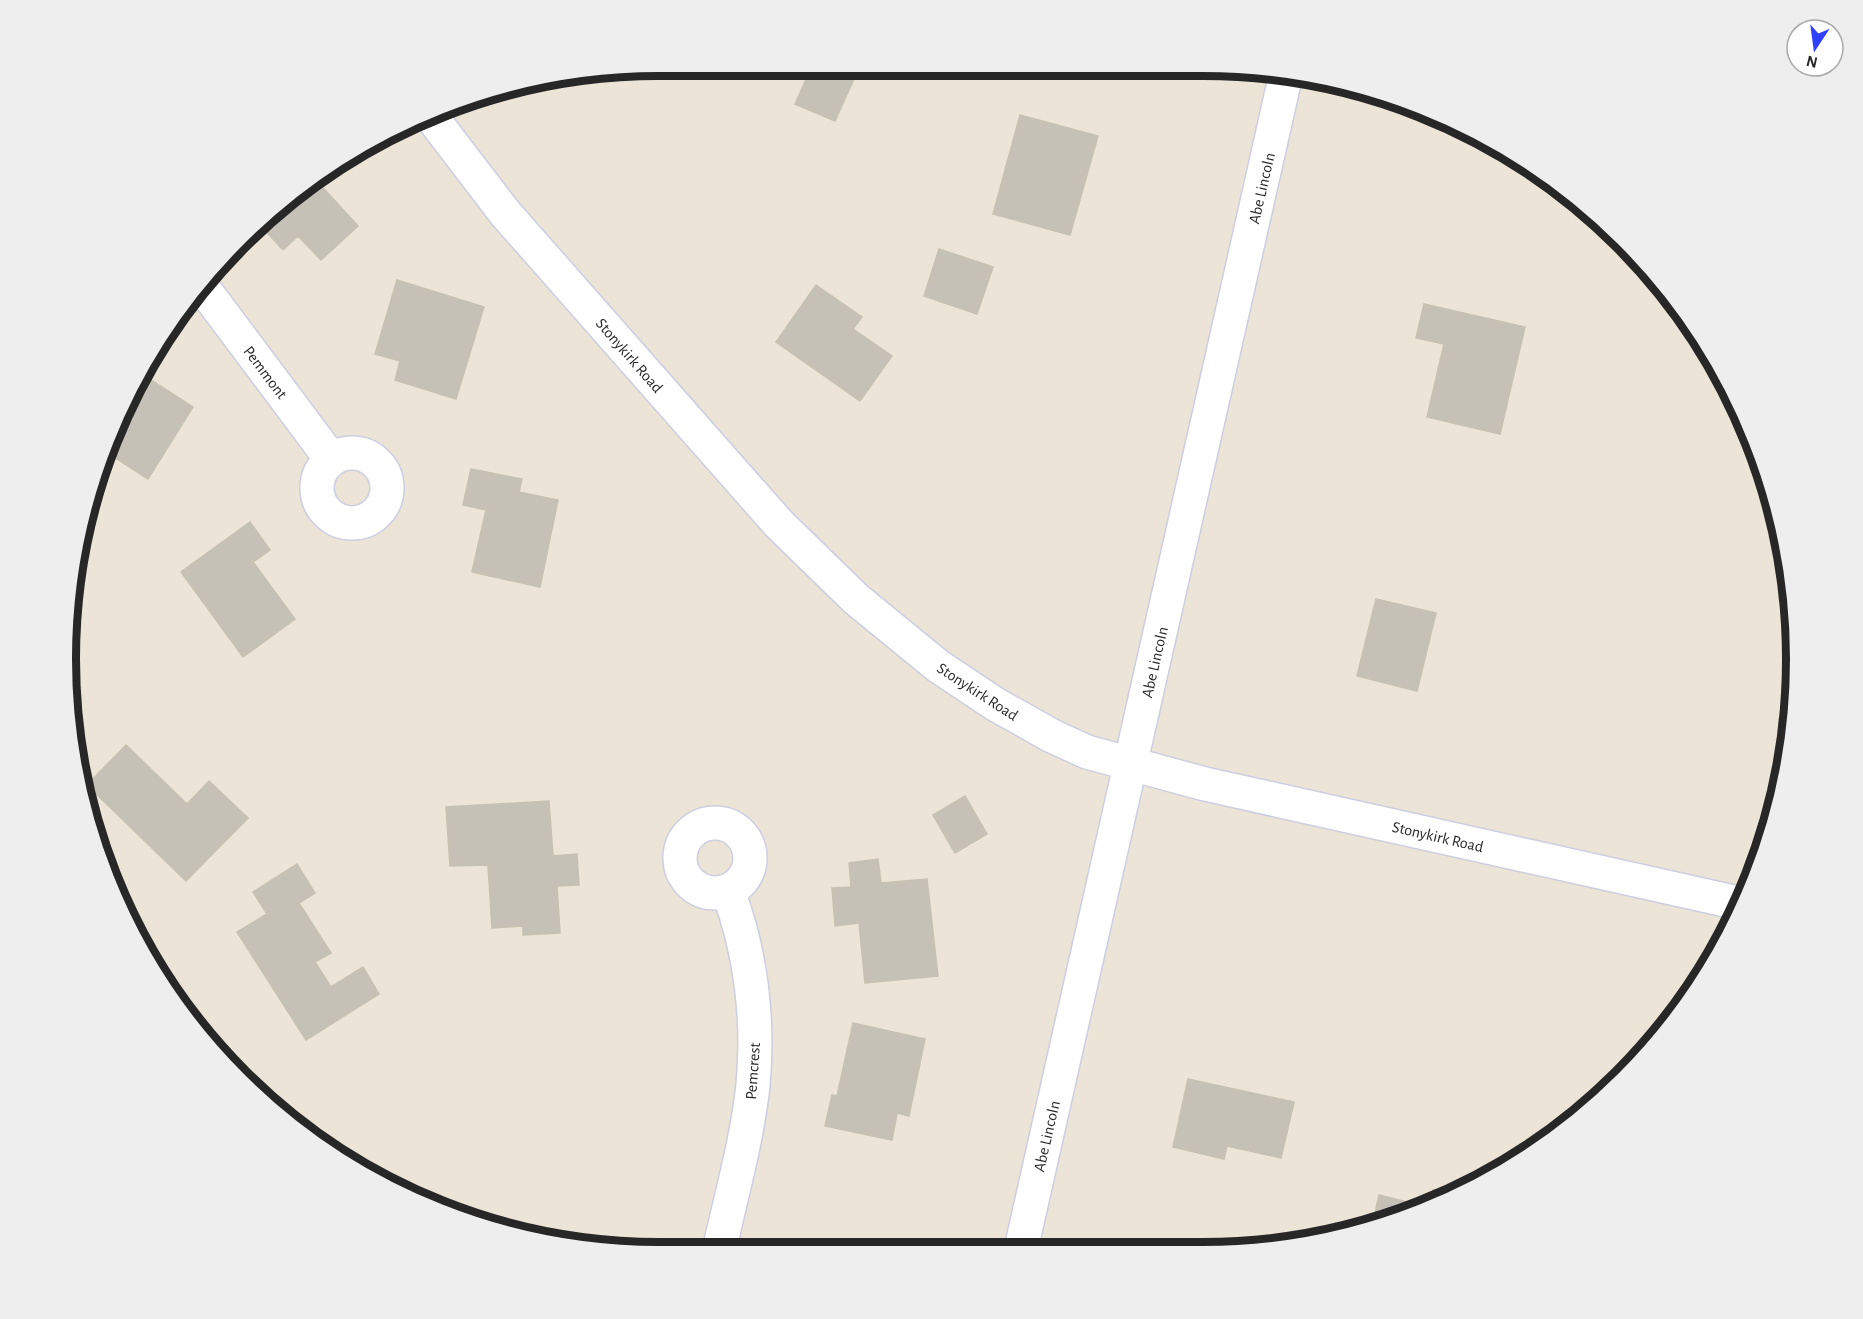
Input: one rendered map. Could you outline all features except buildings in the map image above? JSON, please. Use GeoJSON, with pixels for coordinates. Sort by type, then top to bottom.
{"type":"FeatureCollection","features":[{"type":"Feature","properties":{"kind":"street","name":"Abe Lincoln"},"geometry":{"type":"LineString","coordinates":[[1023,1242],[1284,82]]}},
{"type":"Feature","properties":{"kind":"street","name":"Stonykirk Road"},"geometry":{"type":"LineString","coordinates":[[435,121],[505,213],[770,514],[856,599],[938,666],[995,704],[1052,736],[1087,752],[1130,764],[1205,784],[1733,902]]}},
{"type":"Feature","properties":{"kind":"street","name":"Pemmont"},"geometry":{"type":"LineString","coordinates":[[207,293],[332,459]]}},
{"type":"Feature","properties":{"kind":"street","name":"Pemcrest"},"geometry":{"type":"LineString","coordinates":[[721,1242],[746,1130],[753,1086],[755,1041],[753,996],[746,952],[728,891]]}}]}
